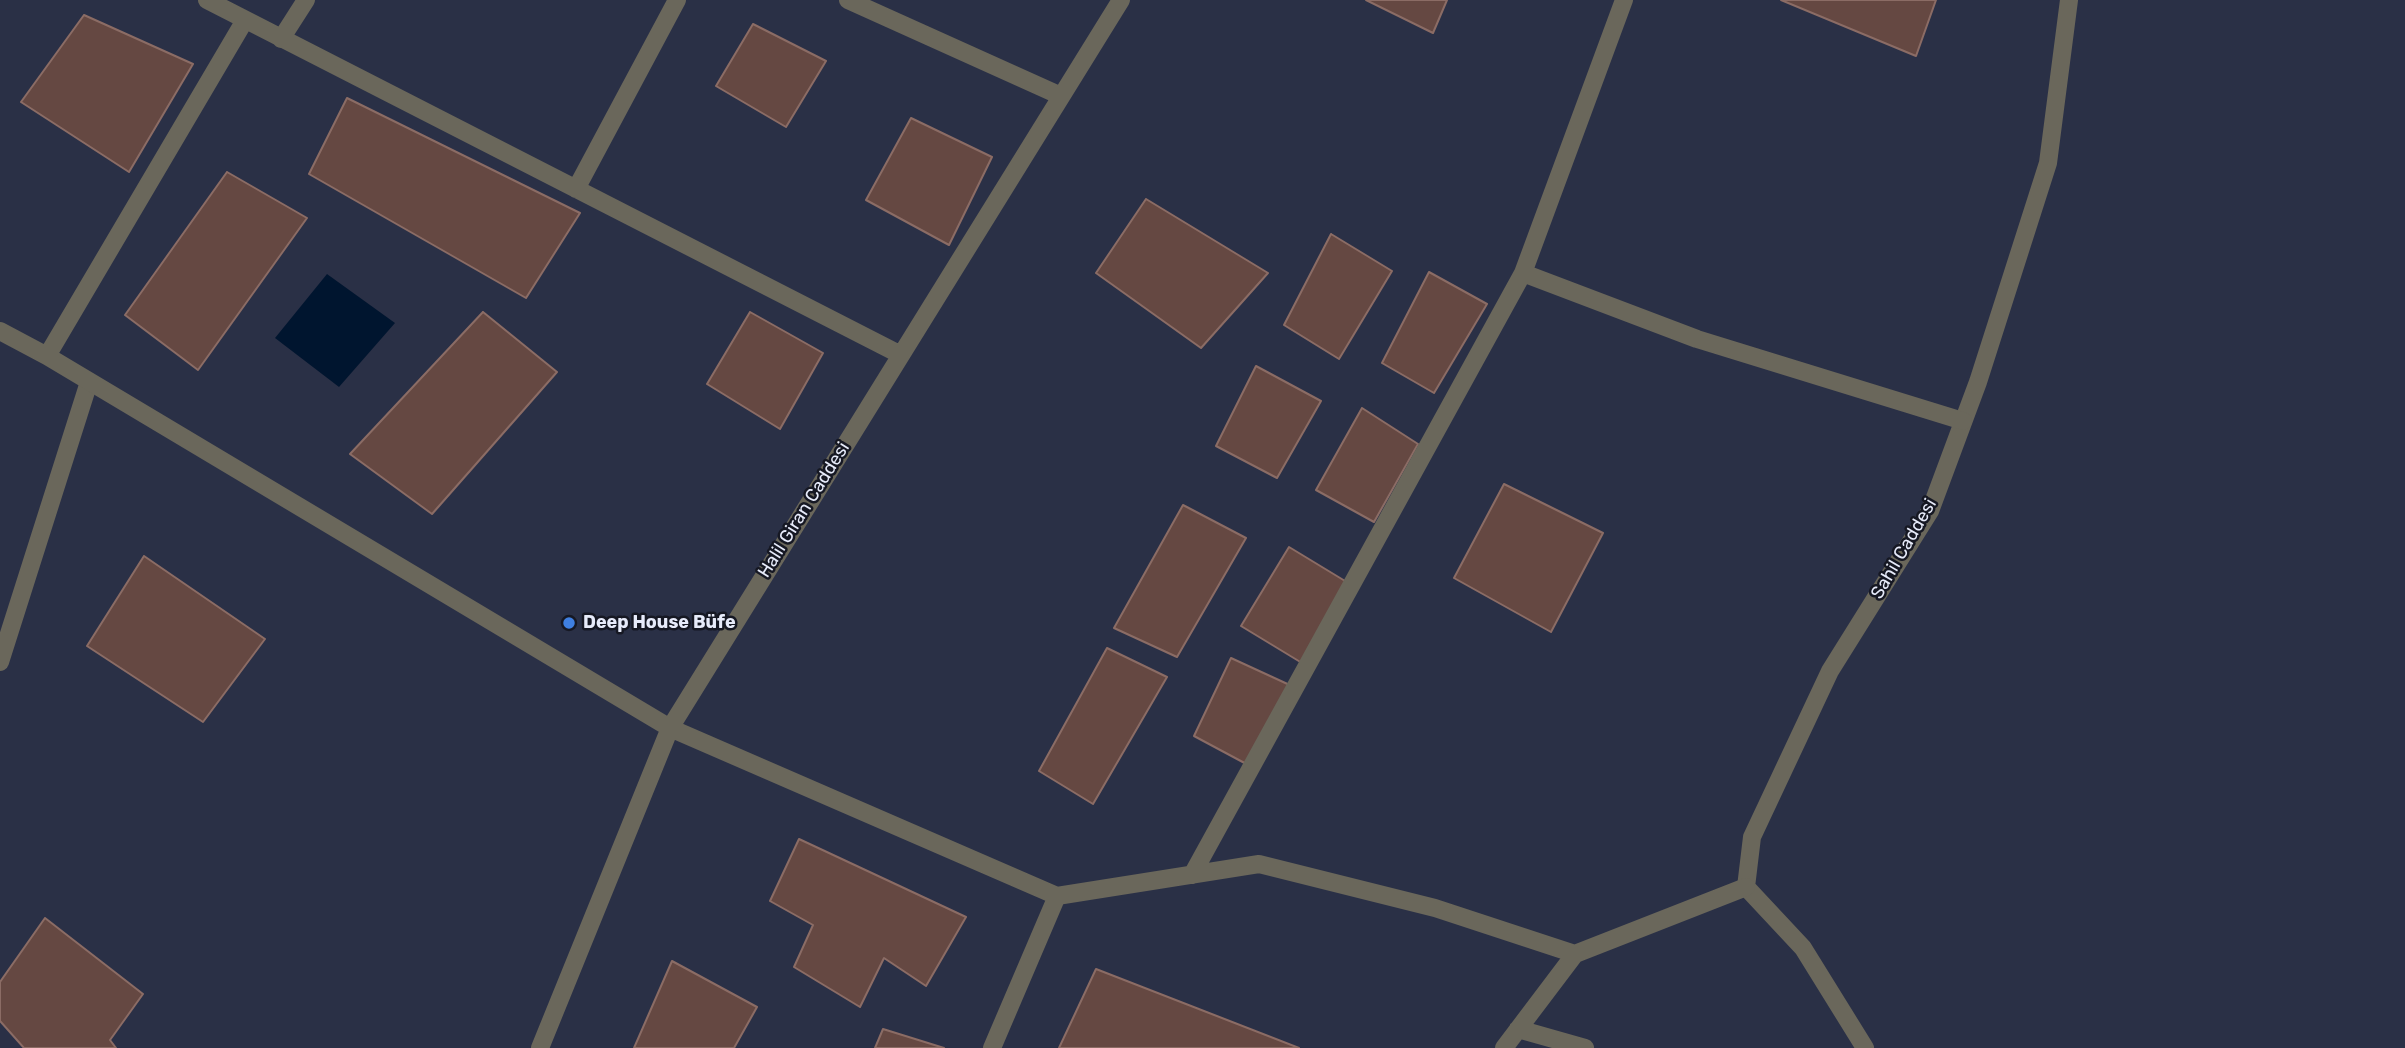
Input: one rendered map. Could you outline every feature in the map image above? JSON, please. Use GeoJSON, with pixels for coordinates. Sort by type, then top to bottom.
{"type":"FeatureCollection","features":[{"type":"Feature","properties":{"kind":"street"},"geometry":{"type":"LineString","coordinates":[[207,0],[901,355]]}},
{"type":"Feature","properties":{"kind":"street"},"geometry":{"type":"LineString","coordinates":[[281,39],[306,0]]}},
{"type":"Feature","properties":{"kind":"street"},"geometry":{"type":"LineString","coordinates":[[576,189],[677,0]]}},
{"type":"Feature","properties":{"kind":"street"},"geometry":{"type":"LineString","coordinates":[[848,0],[1061,96]]}},
{"type":"Feature","properties":{"kind":"street","name":"Halil Giran Caddesi"},"geometry":{"type":"LineString","coordinates":[[540,1048],[670,728],[1121,0]]}},
{"type":"Feature","properties":{"kind":"street"},"geometry":{"type":"LineString","coordinates":[[1192,875],[1522,273],[1623,0]]}},
{"type":"Feature","properties":{"kind":"street","name":"Sahil Caddesi"},"geometry":{"type":"LineString","coordinates":[[1745,887],[1752,838],[1757,825],[1830,671],[1930,511],[1964,421],[2048,163],[2069,0]]}},
{"type":"Feature","properties":{"kind":"street"},"geometry":{"type":"LineString","coordinates":[[47,356],[245,20]]}},
{"type":"Feature","properties":{"kind":"street"},"geometry":{"type":"LineString","coordinates":[[1522,273],[1697,339],[1964,421]]}},
{"type":"Feature","properties":{"kind":"street"},"geometry":{"type":"LineString","coordinates":[[0,331],[47,356],[670,728],[1057,896],[1259,864],[1435,908],[1576,954]]}},
{"type":"Feature","properties":{"kind":"street"},"geometry":{"type":"LineString","coordinates":[[0,662],[89,382]]}},
{"type":"Feature","properties":{"kind":"street"},"geometry":{"type":"LineString","coordinates":[[1504,1048],[1576,954],[1745,887],[1803,948],[1865,1048]]}},
{"type":"Feature","properties":{"kind":"street"},"geometry":{"type":"LineString","coordinates":[[992,1048],[1057,896]]}},
{"type":"Feature","properties":{"kind":"street"},"geometry":{"type":"LineString","coordinates":[[1518,1029],[1585,1048]]}},
{"type":"Feature","properties":{"kind":"water"},"geometry":{"type":"Polygon","coordinates":[[[327,274],[395,323],[339,387],[275,338],[327,274]]]}},
{"type":"Feature","properties":{"kind":"building"},"geometry":{"type":"Polygon","coordinates":[[[1366,0],[1447,0],[1433,33],[1366,0]]]}},
{"type":"Feature","properties":{"kind":"building"},"geometry":{"type":"Polygon","coordinates":[[[1781,0],[1936,0],[1916,56],[1781,0]]]}},
{"type":"Feature","properties":{"kind":"building"},"geometry":{"type":"Polygon","coordinates":[[[84,15],[193,64],[129,172],[21,102],[84,15]]]}},
{"type":"Feature","properties":{"kind":"building"},"geometry":{"type":"Polygon","coordinates":[[[753,24],[826,61],[786,127],[716,86],[753,24]]]}},
{"type":"Feature","properties":{"kind":"building"},"geometry":{"type":"Polygon","coordinates":[[[347,98],[580,213],[526,298],[309,174],[347,98]]]}},
{"type":"Feature","properties":{"kind":"building"},"geometry":{"type":"Polygon","coordinates":[[[911,118],[992,157],[949,245],[866,200],[911,118]]]}},
{"type":"Feature","properties":{"kind":"building"},"geometry":{"type":"Polygon","coordinates":[[[227,172],[307,218],[198,370],[125,315],[227,172]]]}},
{"type":"Feature","properties":{"kind":"building"},"geometry":{"type":"Polygon","coordinates":[[[1146,199],[1268,273],[1201,348],[1096,273],[1146,199]]]}},
{"type":"Feature","properties":{"kind":"building"},"geometry":{"type":"Polygon","coordinates":[[[1331,234],[1392,271],[1339,359],[1284,325],[1331,234]]]}},
{"type":"Feature","properties":{"kind":"building"},"geometry":{"type":"Polygon","coordinates":[[[1429,272],[1487,304],[1434,393],[1382,363],[1429,272]]]}},
{"type":"Feature","properties":{"kind":"building"},"geometry":{"type":"Polygon","coordinates":[[[483,312],[557,372],[432,514],[350,454],[483,312]]]}},
{"type":"Feature","properties":{"kind":"building"},"geometry":{"type":"Polygon","coordinates":[[[750,312],[823,353],[780,429],[707,384],[750,312]]]}},
{"type":"Feature","properties":{"kind":"building"},"geometry":{"type":"Polygon","coordinates":[[[1256,366],[1321,401],[1277,478],[1216,446],[1256,366]]]}},
{"type":"Feature","properties":{"kind":"building"},"geometry":{"type":"Polygon","coordinates":[[[1362,408],[1418,444],[1374,522],[1316,490],[1362,408]]]}},
{"type":"Feature","properties":{"kind":"building"},"geometry":{"type":"Polygon","coordinates":[[[1504,484],[1603,533],[1551,632],[1454,578],[1504,484]]]}},
{"type":"Feature","properties":{"kind":"building"},"geometry":{"type":"Polygon","coordinates":[[[1183,505],[1246,538],[1177,657],[1114,628],[1183,505]]]}},
{"type":"Feature","properties":{"kind":"building"},"geometry":{"type":"Polygon","coordinates":[[[1289,547],[1350,584],[1302,663],[1241,626],[1289,547]]]}},
{"type":"Feature","properties":{"kind":"building"},"geometry":{"type":"Polygon","coordinates":[[[144,556],[265,639],[203,722],[87,646],[144,556]]]}},
{"type":"Feature","properties":{"kind":"building"},"geometry":{"type":"Polygon","coordinates":[[[1107,648],[1167,677],[1093,804],[1039,771],[1107,648]]]}},
{"type":"Feature","properties":{"kind":"building"},"geometry":{"type":"Polygon","coordinates":[[[1231,658],[1294,687],[1252,767],[1194,736],[1231,658]]]}},
{"type":"Feature","properties":{"kind":"building"},"geometry":{"type":"Polygon","coordinates":[[[799,839],[966,917],[926,986],[884,958],[860,1007],[794,967],[813,925],[770,901],[799,839]]]}},
{"type":"Feature","properties":{"kind":"building"},"geometry":{"type":"Polygon","coordinates":[[[45,918],[143,994],[110,1040],[116,1048],[24,1048],[0,1021],[0,982],[45,918]]]}},
{"type":"Feature","properties":{"kind":"building"},"geometry":{"type":"Polygon","coordinates":[[[672,961],[757,1007],[734,1048],[634,1048],[672,961]]]}},
{"type":"Feature","properties":{"kind":"building"},"geometry":{"type":"Polygon","coordinates":[[[1096,969],[1299,1048],[1059,1048],[1096,969]]]}},
{"type":"Feature","properties":{"kind":"building"},"geometry":{"type":"Polygon","coordinates":[[[883,1029],[944,1048],[875,1048],[883,1029]]]}},
{"type":"Feature","properties":{"kind":"place","name":"Deep House Büfe"},"geometry":{"type":"Point","coordinates":[569,623]}}]}
